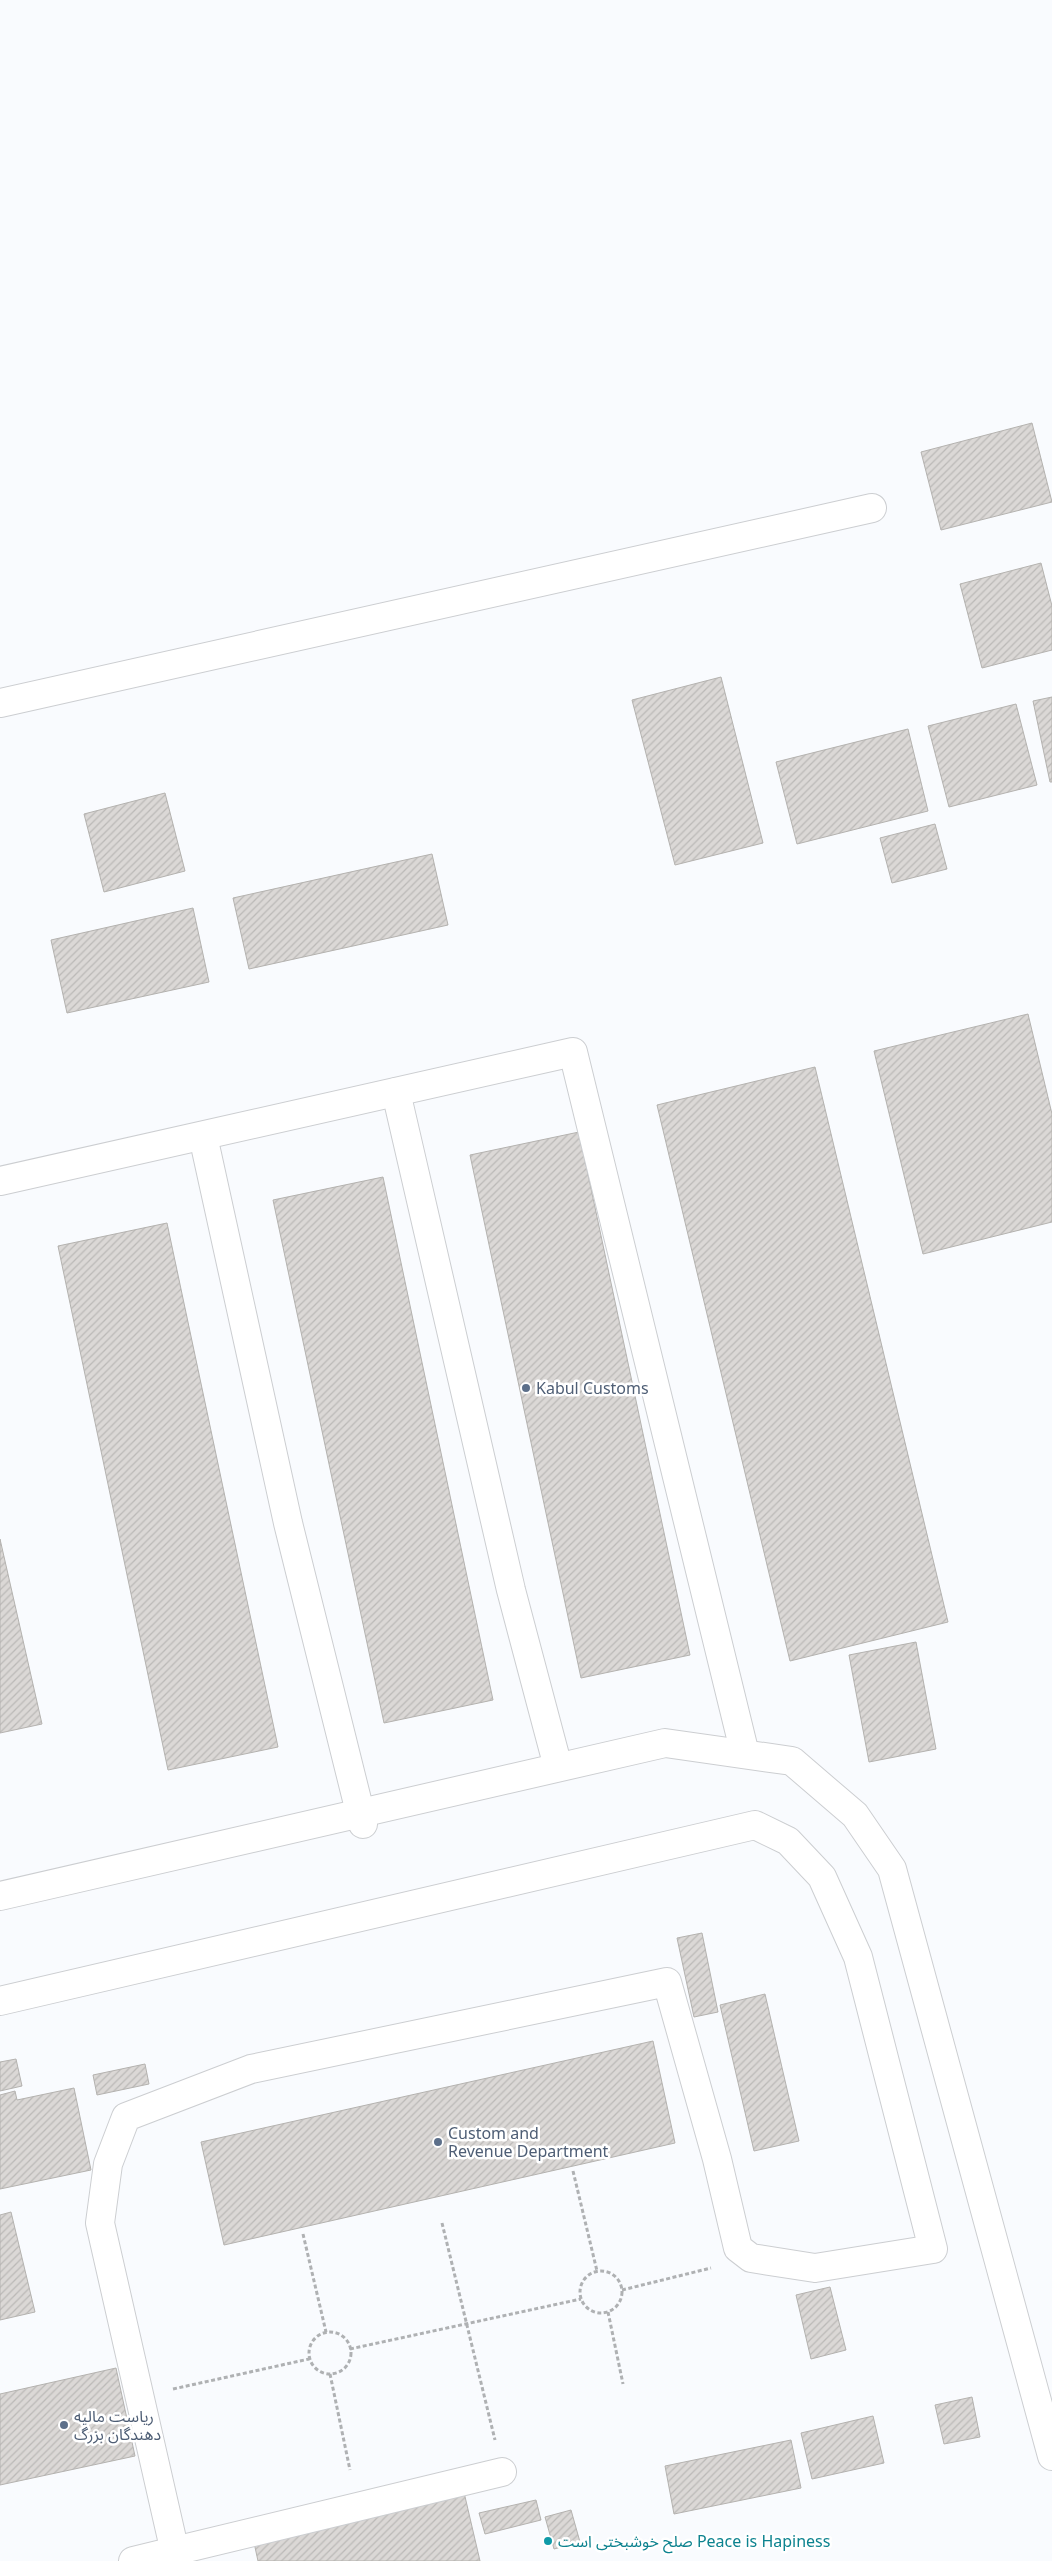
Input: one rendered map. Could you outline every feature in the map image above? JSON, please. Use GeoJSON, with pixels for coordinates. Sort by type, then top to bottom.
{"type":"FeatureCollection","features":[{"type":"Feature","properties":{"kind":"street"},"geometry":{"type":"LineString","coordinates":[[0,703],[872,508]]}},
{"type":"Feature","properties":{"kind":"street"},"geometry":{"type":"LineString","coordinates":[[0,1181],[573,1052],[745,1754]]}},
{"type":"Feature","properties":{"kind":"street"},"geometry":{"type":"LineString","coordinates":[[396,1092],[511,1590],[558,1767]]}},
{"type":"Feature","properties":{"kind":"street"},"geometry":{"type":"LineString","coordinates":[[203,1136],[288,1523],[362,1818]]}},
{"type":"Feature","properties":{"kind":"street"},"geometry":{"type":"LineString","coordinates":[[0,1896],[362,1818],[558,1767],[665,1743],[792,1761],[855,1815],[892,1870],[1052,2456]]}},
{"type":"Feature","properties":{"kind":"street"},"geometry":{"type":"LineString","coordinates":[[0,2000],[755,1825],[788,1841],[822,1877],[858,1958],[933,2249],[815,2268],[750,2258],[738,2248],[717,2159],[667,1982],[251,2069],[126,2117],[108,2164],[100,2223],[176,2556]]}},
{"type":"Feature","properties":{"kind":"street"},"geometry":{"type":"LineString","coordinates":[[133,2561],[176,2556],[502,2472]]}},
{"type":"Feature","properties":{"kind":"path"},"geometry":{"type":"LineString","coordinates":[[573,2171],[597,2271]]}},
{"type":"Feature","properties":{"kind":"path"},"geometry":{"type":"LineString","coordinates":[[442,2223],[502,2472]]}},
{"type":"Feature","properties":{"kind":"path"},"geometry":{"type":"LineString","coordinates":[[302,2234],[326,2332]]}},
{"type":"Feature","properties":{"kind":"path"},"geometry":{"type":"LineString","coordinates":[[622,2290],[750,2258]]}},
{"type":"Feature","properties":{"kind":"path"},"geometry":{"type":"LineString","coordinates":[[597,2271],[611,2274],[620,2284],[622,2290],[618,2303],[608,2312],[595,2313],[589,2310],[581,2299],[579,2292],[584,2278],[597,2271]]}},
{"type":"Feature","properties":{"kind":"path"},"geometry":{"type":"LineString","coordinates":[[350,2350],[581,2299]]}},
{"type":"Feature","properties":{"kind":"path"},"geometry":{"type":"LineString","coordinates":[[608,2312],[623,2384]]}},
{"type":"Feature","properties":{"kind":"path"},"geometry":{"type":"LineString","coordinates":[[326,2332],[340,2334],[346,2338],[350,2350],[350,2358],[343,2369],[330,2374],[318,2370],[309,2359],[308,2352],[313,2339],[326,2332]]}},
{"type":"Feature","properties":{"kind":"path"},"geometry":{"type":"LineString","coordinates":[[139,2396],[309,2359]]}},
{"type":"Feature","properties":{"kind":"path"},"geometry":{"type":"LineString","coordinates":[[330,2374],[350,2470]]}},
{"type":"Feature","properties":{"kind":"building"},"geometry":{"type":"Polygon","coordinates":[[[1032,423],[1052,502],[941,530],[921,452],[1032,423]]]}},
{"type":"Feature","properties":{"kind":"building"},"geometry":{"type":"Polygon","coordinates":[[[1041,563],[1052,606],[1052,650],[982,668],[960,584],[1041,563]]]}},
{"type":"Feature","properties":{"kind":"building"},"geometry":{"type":"Polygon","coordinates":[[[721,677],[763,843],[675,865],[632,700],[721,677]]]}},
{"type":"Feature","properties":{"kind":"building"},"geometry":{"type":"Polygon","coordinates":[[[1052,697],[1052,782],[1050,782],[1033,701],[1052,697]]]}},
{"type":"Feature","properties":{"kind":"building"},"geometry":{"type":"Polygon","coordinates":[[[1016,704],[1037,785],[949,807],[928,726],[1016,704]]]}},
{"type":"Feature","properties":{"kind":"building"},"geometry":{"type":"Polygon","coordinates":[[[908,729],[928,811],[797,844],[776,762],[908,729]]]}},
{"type":"Feature","properties":{"kind":"building"},"geometry":{"type":"Polygon","coordinates":[[[165,793],[185,871],[104,892],[84,814],[165,793]]]}},
{"type":"Feature","properties":{"kind":"building"},"geometry":{"type":"Polygon","coordinates":[[[935,824],[947,869],[892,883],[880,838],[935,824]]]}},
{"type":"Feature","properties":{"kind":"building"},"geometry":{"type":"Polygon","coordinates":[[[432,854],[448,925],[249,969],[233,898],[432,854]]]}},
{"type":"Feature","properties":{"kind":"building"},"geometry":{"type":"Polygon","coordinates":[[[193,908],[209,982],[67,1013],[51,940],[193,908]]]}},
{"type":"Feature","properties":{"kind":"building"},"geometry":{"type":"Polygon","coordinates":[[[1028,1014],[1052,1114],[1052,1222],[923,1254],[874,1051],[1028,1014]]]}},
{"type":"Feature","properties":{"kind":"building"},"geometry":{"type":"Polygon","coordinates":[[[815,1067],[948,1622],[790,1661],[657,1105],[815,1067]]]}},
{"type":"Feature","properties":{"kind":"building"},"geometry":{"type":"Polygon","coordinates":[[[579,1132],[690,1655],[581,1678],[470,1155],[579,1132]]]}},
{"type":"Feature","properties":{"kind":"building"},"geometry":{"type":"Polygon","coordinates":[[[383,1177],[493,1700],[384,1723],[273,1200],[383,1177]]]}},
{"type":"Feature","properties":{"kind":"building"},"geometry":{"type":"Polygon","coordinates":[[[167,1223],[278,1747],[168,1770],[58,1246],[167,1223]]]}},
{"type":"Feature","properties":{"kind":"building"},"geometry":{"type":"Polygon","coordinates":[[[0,1539],[42,1724],[0,1733],[0,1539]]]}},
{"type":"Feature","properties":{"kind":"building"},"geometry":{"type":"Polygon","coordinates":[[[916,1642],[936,1749],[869,1762],[849,1655],[916,1642]]]}},
{"type":"Feature","properties":{"kind":"building"},"geometry":{"type":"Polygon","coordinates":[[[702,1933],[718,2012],[694,2017],[677,1938],[702,1933]]]}},
{"type":"Feature","properties":{"kind":"building"},"geometry":{"type":"Polygon","coordinates":[[[765,1994],[799,2141],[754,2151],[720,2005],[765,1994]]]}},
{"type":"Feature","properties":{"kind":"building","name":"Custom and Revenue Department"},"geometry":{"type":"Polygon","coordinates":[[[653,2041],[675,2143],[224,2245],[201,2142],[653,2041]]]}},
{"type":"Feature","properties":{"kind":"building"},"geometry":{"type":"Polygon","coordinates":[[[16,2059],[22,2086],[0,2091],[0,2062],[16,2059]]]}},
{"type":"Feature","properties":{"kind":"building"},"geometry":{"type":"Polygon","coordinates":[[[145,2064],[149,2084],[97,2095],[93,2075],[145,2064]]]}},
{"type":"Feature","properties":{"kind":"building"},"geometry":{"type":"Polygon","coordinates":[[[74,2088],[91,2170],[0,2189],[0,2095],[15,2091],[17,2100],[74,2088]]]}},
{"type":"Feature","properties":{"kind":"building"},"geometry":{"type":"Polygon","coordinates":[[[11,2212],[35,2312],[0,2320],[0,2215],[11,2212]]]}},
{"type":"Feature","properties":{"kind":"building"},"geometry":{"type":"Polygon","coordinates":[[[830,2287],[846,2350],[811,2359],[796,2295],[830,2287]]]}},
{"type":"Feature","properties":{"kind":"building","name":"ریاست مالیه دهندگان بزرگ"},"geometry":{"type":"Polygon","coordinates":[[[116,2368],[135,2456],[0,2485],[0,2394],[116,2368]]]}},
{"type":"Feature","properties":{"kind":"building"},"geometry":{"type":"Polygon","coordinates":[[[972,2397],[980,2437],[944,2444],[935,2405],[972,2397]]]}},
{"type":"Feature","properties":{"kind":"building"},"geometry":{"type":"Polygon","coordinates":[[[873,2416],[884,2463],[812,2479],[801,2433],[873,2416]]]}},
{"type":"Feature","properties":{"kind":"building"},"geometry":{"type":"Polygon","coordinates":[[[791,2440],[801,2488],[674,2514],[665,2466],[791,2440]]]}},
{"type":"Feature","properties":{"kind":"building"},"geometry":{"type":"Polygon","coordinates":[[[463,2488],[480,2561],[258,2561],[253,2538],[463,2488]]]}},
{"type":"Feature","properties":{"kind":"building"},"geometry":{"type":"Polygon","coordinates":[[[536,2500],[541,2520],[485,2534],[479,2513],[536,2500]]]}},
{"type":"Feature","properties":{"kind":"building"},"geometry":{"type":"Polygon","coordinates":[[[571,2510],[580,2542],[554,2549],[545,2517],[571,2510]]]}},
{"type":"Feature","properties":{"kind":"place","name":"Kabul Customs"},"geometry":{"type":"Point","coordinates":[526,1388]}},
{"type":"Feature","properties":{"kind":"place","name":"Custom and Revenue Department"},"geometry":{"type":"Point","coordinates":[438,2142]}},
{"type":"Feature","properties":{"kind":"place","name":"ریاست مالیه دهندگان بزرگ"},"geometry":{"type":"Point","coordinates":[64,2425]}},
{"type":"Feature","properties":{"kind":"place","name":"صلح خوشبختی است Peace is Hapiness"},"geometry":{"type":"Point","coordinates":[548,2541]}}]}
